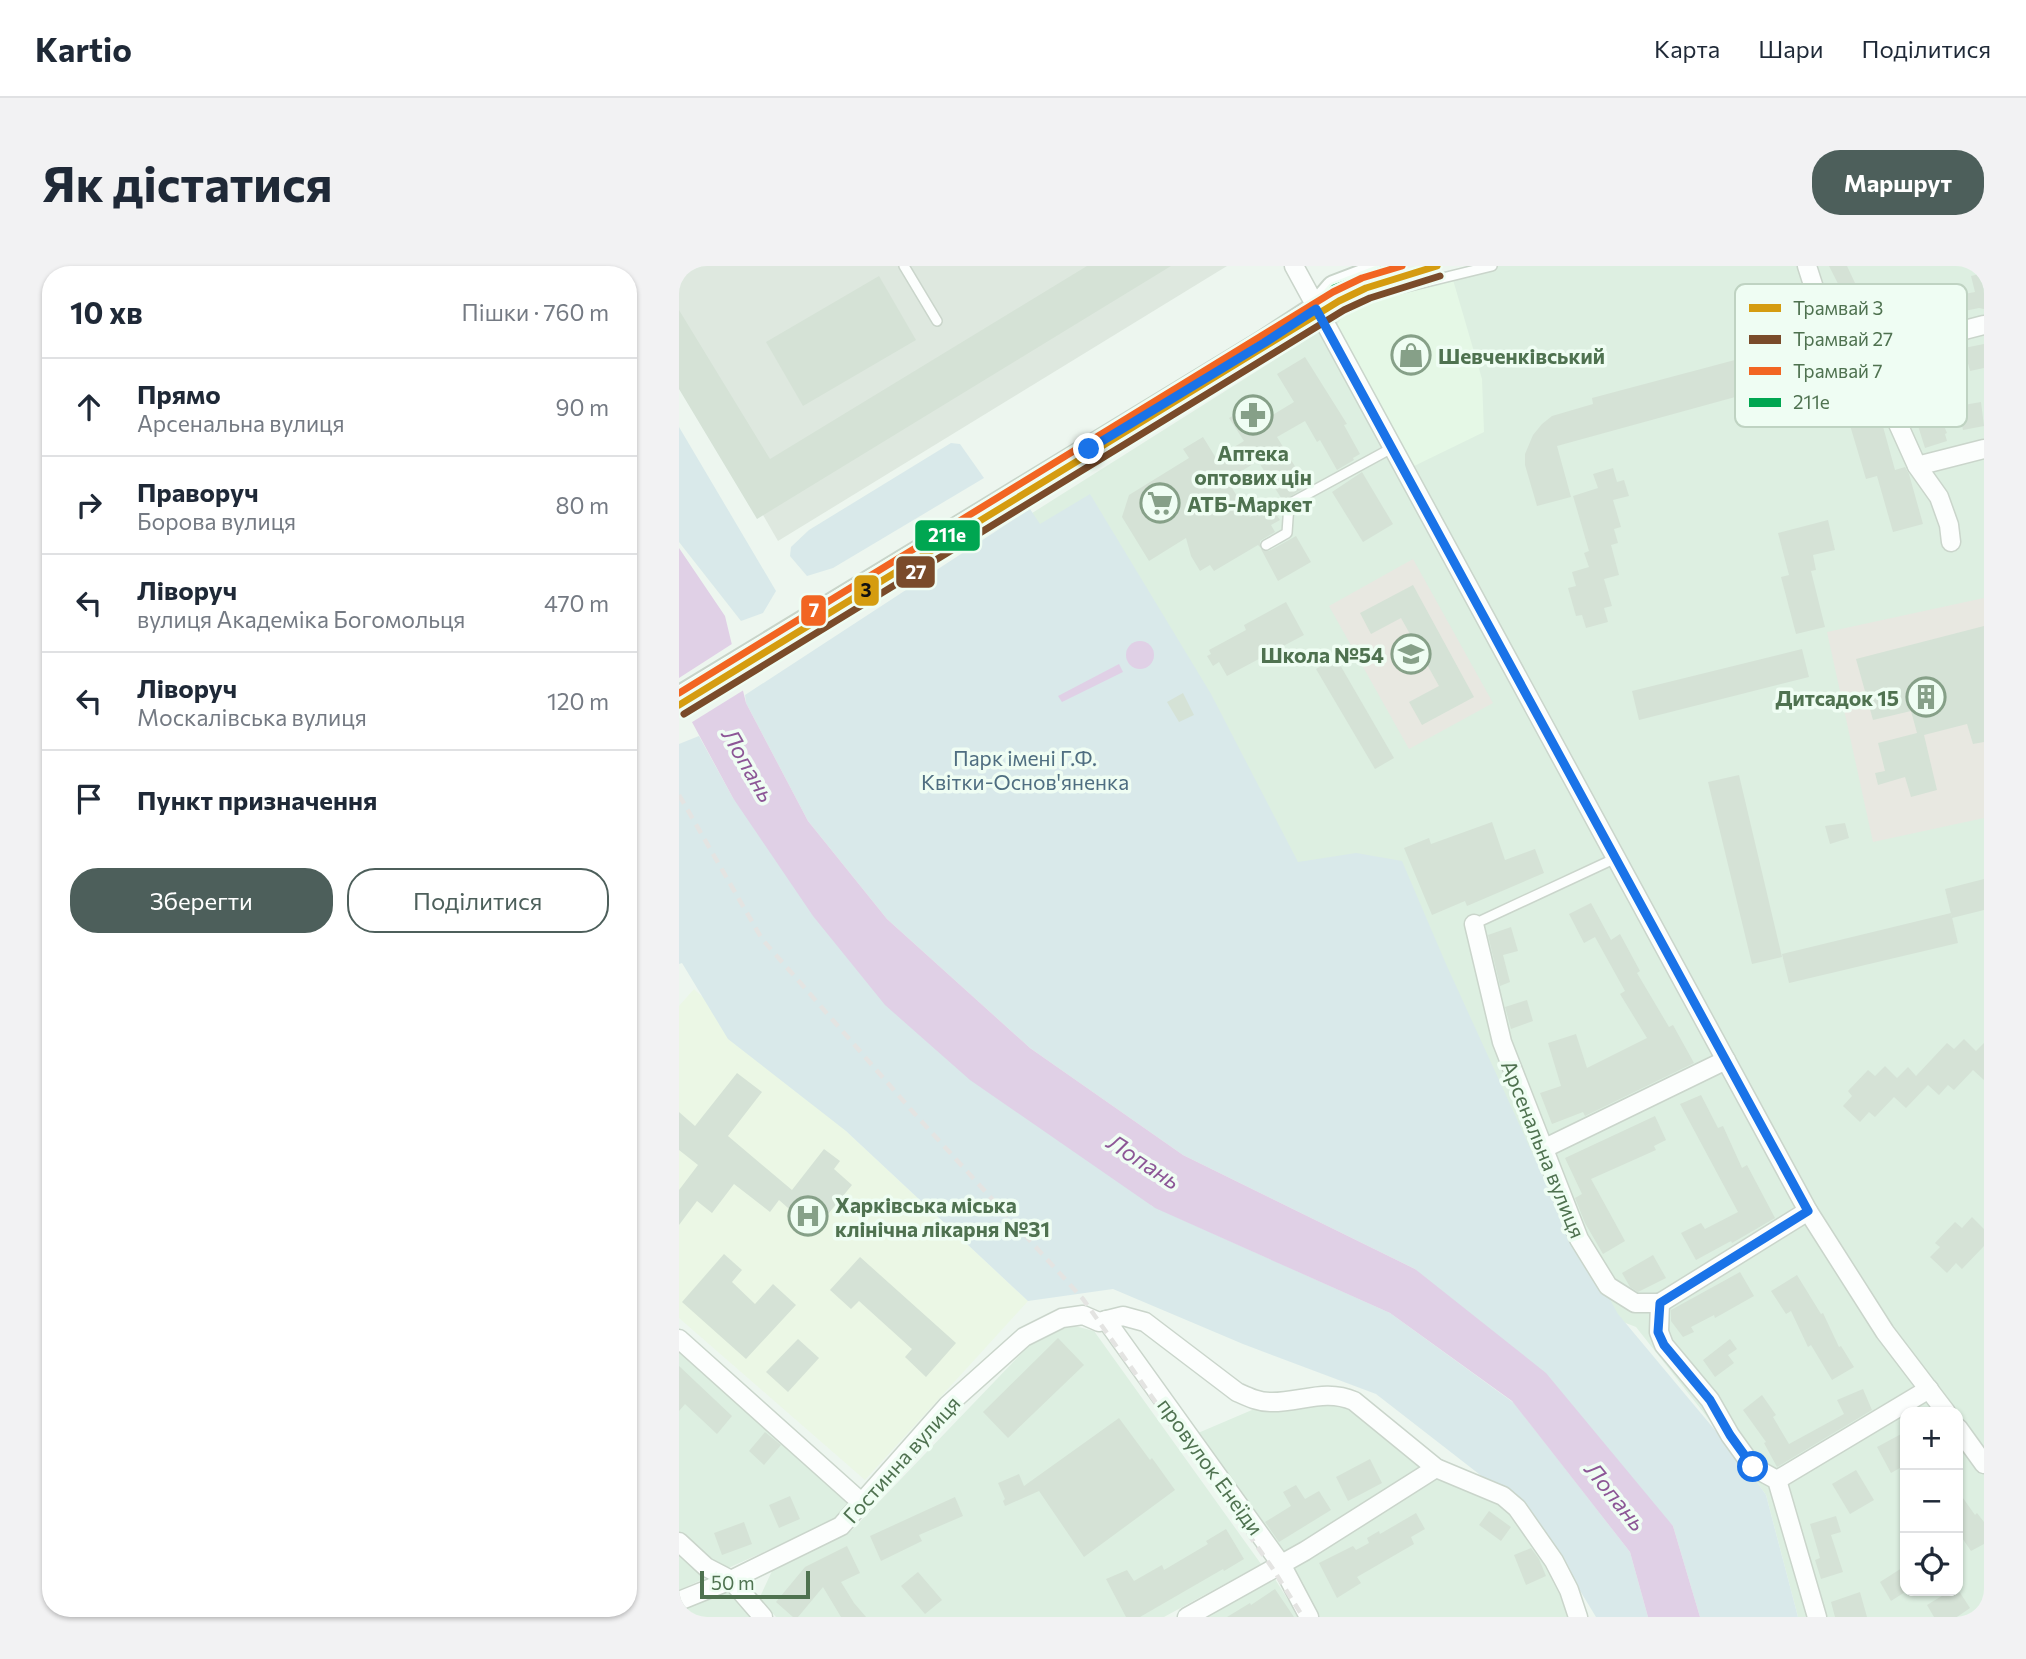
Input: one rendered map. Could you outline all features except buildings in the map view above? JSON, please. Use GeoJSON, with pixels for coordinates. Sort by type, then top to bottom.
{"type":"FeatureCollection","features":[{"type":"Feature","properties":{"kind":"street"},"geometry":{"type":"LineString","coordinates":[[1294,266],[1808,1211],[1885,1332],[1942,1407]]}},
{"type":"Feature","properties":{"kind":"street"},"geometry":{"type":"LineString","coordinates":[[679,699],[1264,343],[1316,309],[1334,288],[1392,266]]}},
{"type":"Feature","properties":{"kind":"street"},"geometry":{"type":"LineString","coordinates":[[1807,266],[1813,284]]}},
{"type":"Feature","properties":{"kind":"street"},"geometry":{"type":"LineString","coordinates":[[1967,329],[1984,325]]}},
{"type":"Feature","properties":{"kind":"street"},"geometry":{"type":"LineString","coordinates":[[1899,427],[1917,466],[1939,496],[1949,525],[1951,542]]}},
{"type":"Feature","properties":{"kind":"street"},"geometry":{"type":"LineString","coordinates":[[1917,466],[1984,449]]}},
{"type":"Feature","properties":{"kind":"street","name":"Арсенальна вулиця"},"geometry":{"type":"LineString","coordinates":[[1474,924],[1502,1042],[1579,1240],[1608,1286],[1635,1303],[1660,1303]]}},
{"type":"Feature","properties":{"kind":"street"},"geometry":{"type":"LineString","coordinates":[[1543,1149],[1726,1060]]}},
{"type":"Feature","properties":{"kind":"street"},"geometry":{"type":"LineString","coordinates":[[1808,1211],[1660,1303],[1658,1332],[1664,1345],[1710,1400],[1753,1467],[1777,1480],[1818,1617]]}},
{"type":"Feature","properties":{"kind":"street","name":"Гостинна вулиця"},"geometry":{"type":"LineString","coordinates":[[679,1601],[731,1580],[841,1525],[948,1405],[1024,1337],[1062,1318],[1083,1315],[1099,1322],[1123,1317],[1145,1322],[1237,1392],[1254,1400],[1270,1402],[1327,1394],[1341,1395],[1354,1401],[1436,1468],[1503,1496],[1517,1508],[1554,1561],[1569,1590],[1578,1617]]}},
{"type":"Feature","properties":{"kind":"street","name":"провулок Енеїди"},"geometry":{"type":"LineString","coordinates":[[1110,1320],[1281,1564],[1309,1617]]}},
{"type":"Feature","properties":{"kind":"street"},"geometry":{"type":"LineString","coordinates":[[679,1339],[862,1502]]}},
{"type":"Feature","properties":{"kind":"street"},"geometry":{"type":"LineString","coordinates":[[1777,1480],[1929,1389]]}},
{"type":"Feature","properties":{"kind":"street"},"geometry":{"type":"LineString","coordinates":[[1963,1435],[1984,1464]]}},
{"type":"Feature","properties":{"kind":"street"},"geometry":{"type":"LineString","coordinates":[[1187,1617],[1281,1564],[1436,1468]]}},
{"type":"Feature","properties":{"kind":"street"},"geometry":{"type":"LineString","coordinates":[[679,1542],[706,1567],[731,1580],[763,1617]]}},
{"type":"Feature","properties":{"kind":"lane"},"geometry":{"type":"LineString","coordinates":[[904,266],[937,321]]}},
{"type":"Feature","properties":{"kind":"lane"},"geometry":{"type":"LineString","coordinates":[[1316,309],[1492,266]]}},
{"type":"Feature","properties":{"kind":"lane"},"geometry":{"type":"LineString","coordinates":[[1266,545],[1287,533],[1289,504],[1392,448]]}},
{"type":"Feature","properties":{"kind":"lane"},"geometry":{"type":"LineString","coordinates":[[1474,924],[1616,858]]}},
{"type":"Feature","properties":{"kind":"shaded area"},"geometry":{"type":"Polygon","coordinates":[[[679,266],[1227,266],[778,541],[679,370],[679,266]]]}},
{"type":"Feature","properties":{"kind":"shaded area"},"geometry":{"type":"Polygon","coordinates":[[[1480,266],[1984,266],[1984,1617],[1798,1617],[1766,1495],[1636,1327],[1470,1262],[809,654],[1355,309],[1480,266]]]}},
{"type":"Feature","properties":{"kind":"shaded area","name":"Шевченківський"},"geometry":{"type":"Polygon","coordinates":[[[1451,273],[1482,379],[1484,432],[1410,468],[1333,331],[1350,305],[1451,273]]]}},
{"type":"Feature","properties":{"kind":"shaded area","name":"Школа №54"},"geometry":{"type":"Polygon","coordinates":[[[1413,559],[1493,703],[1409,749],[1329,606],[1413,559]]]}},
{"type":"Feature","properties":{"kind":"shaded area"},"geometry":{"type":"Polygon","coordinates":[[[1984,598],[1984,818],[1873,842],[1827,632],[1984,598]]]}},
{"type":"Feature","properties":{"kind":"shaded area","name":"Харківська міська клінічна лікарня №31"},"geometry":{"type":"Polygon","coordinates":[[[694,989],[1028,1301],[865,1480],[679,1318],[679,1006],[694,989]]]}},
{"type":"Feature","properties":{"kind":"shaded area"},"geometry":{"type":"Polygon","coordinates":[[[1067,1324],[1094,1331],[1261,1564],[1164,1617],[776,1617],[759,1599],[772,1571],[852,1530],[1039,1335],[1067,1324]]]}},
{"type":"Feature","properties":{"kind":"shaded area"},"geometry":{"type":"Polygon","coordinates":[[[679,1349],[853,1504],[834,1524],[804,1534],[679,1590],[679,1349]]]}},
{"type":"Feature","properties":{"kind":"shaded area"},"geometry":{"type":"Polygon","coordinates":[[[1345,1402],[1509,1506],[1536,1541],[1573,1617],[1314,1617],[1191,1436],[1259,1407],[1345,1402]]]}},
{"type":"Feature","properties":{"kind":"shaded area"},"geometry":{"type":"Polygon","coordinates":[[[1273,1576],[1299,1617],[1205,1617],[1273,1576]]]}},
{"type":"Feature","properties":{"kind":"shaded area"},"geometry":{"type":"Polygon","coordinates":[[[727,1590],[755,1617],[679,1617],[679,1610],[727,1590]]]}},
{"type":"Feature","properties":{"kind":"green space"},"geometry":{"type":"Polygon","coordinates":[[[679,427],[776,591],[763,613],[741,621],[679,542],[679,427]]]}},
{"type":"Feature","properties":{"kind":"green space"},"geometry":{"type":"Polygon","coordinates":[[[951,443],[960,444],[984,478],[833,568],[807,576],[790,556],[791,547],[809,530],[951,443]]]}},
{"type":"Feature","properties":{"kind":"green space","name":"Парк імені Г.Ф. Квітки-Основ'яненка"},"geometry":{"type":"Polygon","coordinates":[[[1090,494],[1211,694],[1298,862],[1356,853],[1402,861],[1552,1196],[1618,1314],[1750,1472],[1766,1495],[1798,1617],[1700,1617],[1673,1526],[1415,1269],[1183,1155],[1030,1048],[887,919],[808,821],[746,703],[745,695],[1030,509],[1040,524],[1090,494]]]}},
{"type":"Feature","properties":{"kind":"green space"},"geometry":{"type":"Polygon","coordinates":[[[699,736],[733,798],[1152,1206],[1390,1313],[1514,1403],[1630,1552],[1648,1617],[1596,1617],[1542,1528],[1488,1481],[1376,1394],[1243,1344],[1113,1289],[1028,1301],[846,1131],[728,1039],[682,963],[679,964],[679,744],[699,736]]]}},
{"type":"Feature","properties":{"kind":"water","name":"Лопань"},"geometry":{"type":"Polygon","coordinates":[[[679,548],[725,616],[746,703],[808,821],[887,919],[1030,1048],[1183,1155],[1415,1269],[1546,1373],[1673,1526],[1700,1617],[1648,1617],[1630,1552],[1512,1401],[1390,1313],[1155,1208],[970,1080],[885,1005],[813,916],[733,798],[679,698],[679,548]]]}},
{"type":"Feature","properties":{"kind":"water"},"geometry":{"type":"Polygon","coordinates":[[[1140,641],[1150,645],[1154,655],[1150,665],[1140,669],[1130,665],[1126,655],[1130,645],[1140,641]]]}},
{"type":"Feature","properties":{"kind":"water"},"geometry":{"type":"Polygon","coordinates":[[[1119,664],[1123,672],[1062,702],[1058,696],[1119,664]]]}},
{"type":"Feature","properties":{"kind":"pier"},"geometry":{"type":"Polygon","coordinates":[[[735,642],[747,688],[689,724],[679,705],[679,678],[735,642]]]}},
{"type":"Feature","properties":{"kind":"railway"},"geometry":{"type":"LineString","coordinates":[[679,795],[762,939],[913,1112],[1083,1299],[1273,1569],[1303,1617]]}},
{"type":"Feature","properties":{"kind":"tram line","name":"7"},"geometry":{"type":"LineString","coordinates":[[679,693],[1333,292],[1362,278],[1402,266]]}},
{"type":"Feature","properties":{"kind":"tram line","name":"3"},"geometry":{"type":"LineString","coordinates":[[679,705],[1339,301],[1366,288],[1437,266]]}},
{"type":"Feature","properties":{"kind":"tram line","name":"27"},"geometry":{"type":"LineString","coordinates":[[684,714],[1344,310],[1370,298],[1440,276]]}},
{"type":"Feature","properties":{"kind":"transit line","name":"211е"},"geometry":{"type":"LineString","coordinates":[[679,699],[1264,343],[1316,309],[1334,288],[1392,266]]}},
{"type":"Feature","properties":{"kind":"place","name":"Шевченківський"},"geometry":{"type":"Point","coordinates":[1411,355]}},
{"type":"Feature","properties":{"kind":"place","name":"Аптека оптових цін"},"geometry":{"type":"Point","coordinates":[1253,415]}},
{"type":"Feature","properties":{"kind":"place","name":"АТБ-Маркет"},"geometry":{"type":"Point","coordinates":[1160,503]}},
{"type":"Feature","properties":{"kind":"place","name":"Школа №54"},"geometry":{"type":"Point","coordinates":[1411,654]}},
{"type":"Feature","properties":{"kind":"place","name":"Дитсадок 15"},"geometry":{"type":"Point","coordinates":[1926,697]}},
{"type":"Feature","properties":{"kind":"place","name":"Харківська міська клінічна лікарня №31"},"geometry":{"type":"Point","coordinates":[808,1216]}},
{"type":"Feature","properties":{"kind":"route"},"geometry":{"type":"LineString","coordinates":[[1089,449],[1316,309],[1808,1211],[1660,1303],[1658,1332],[1664,1345],[1710,1400],[1753,1467]]}}]}
